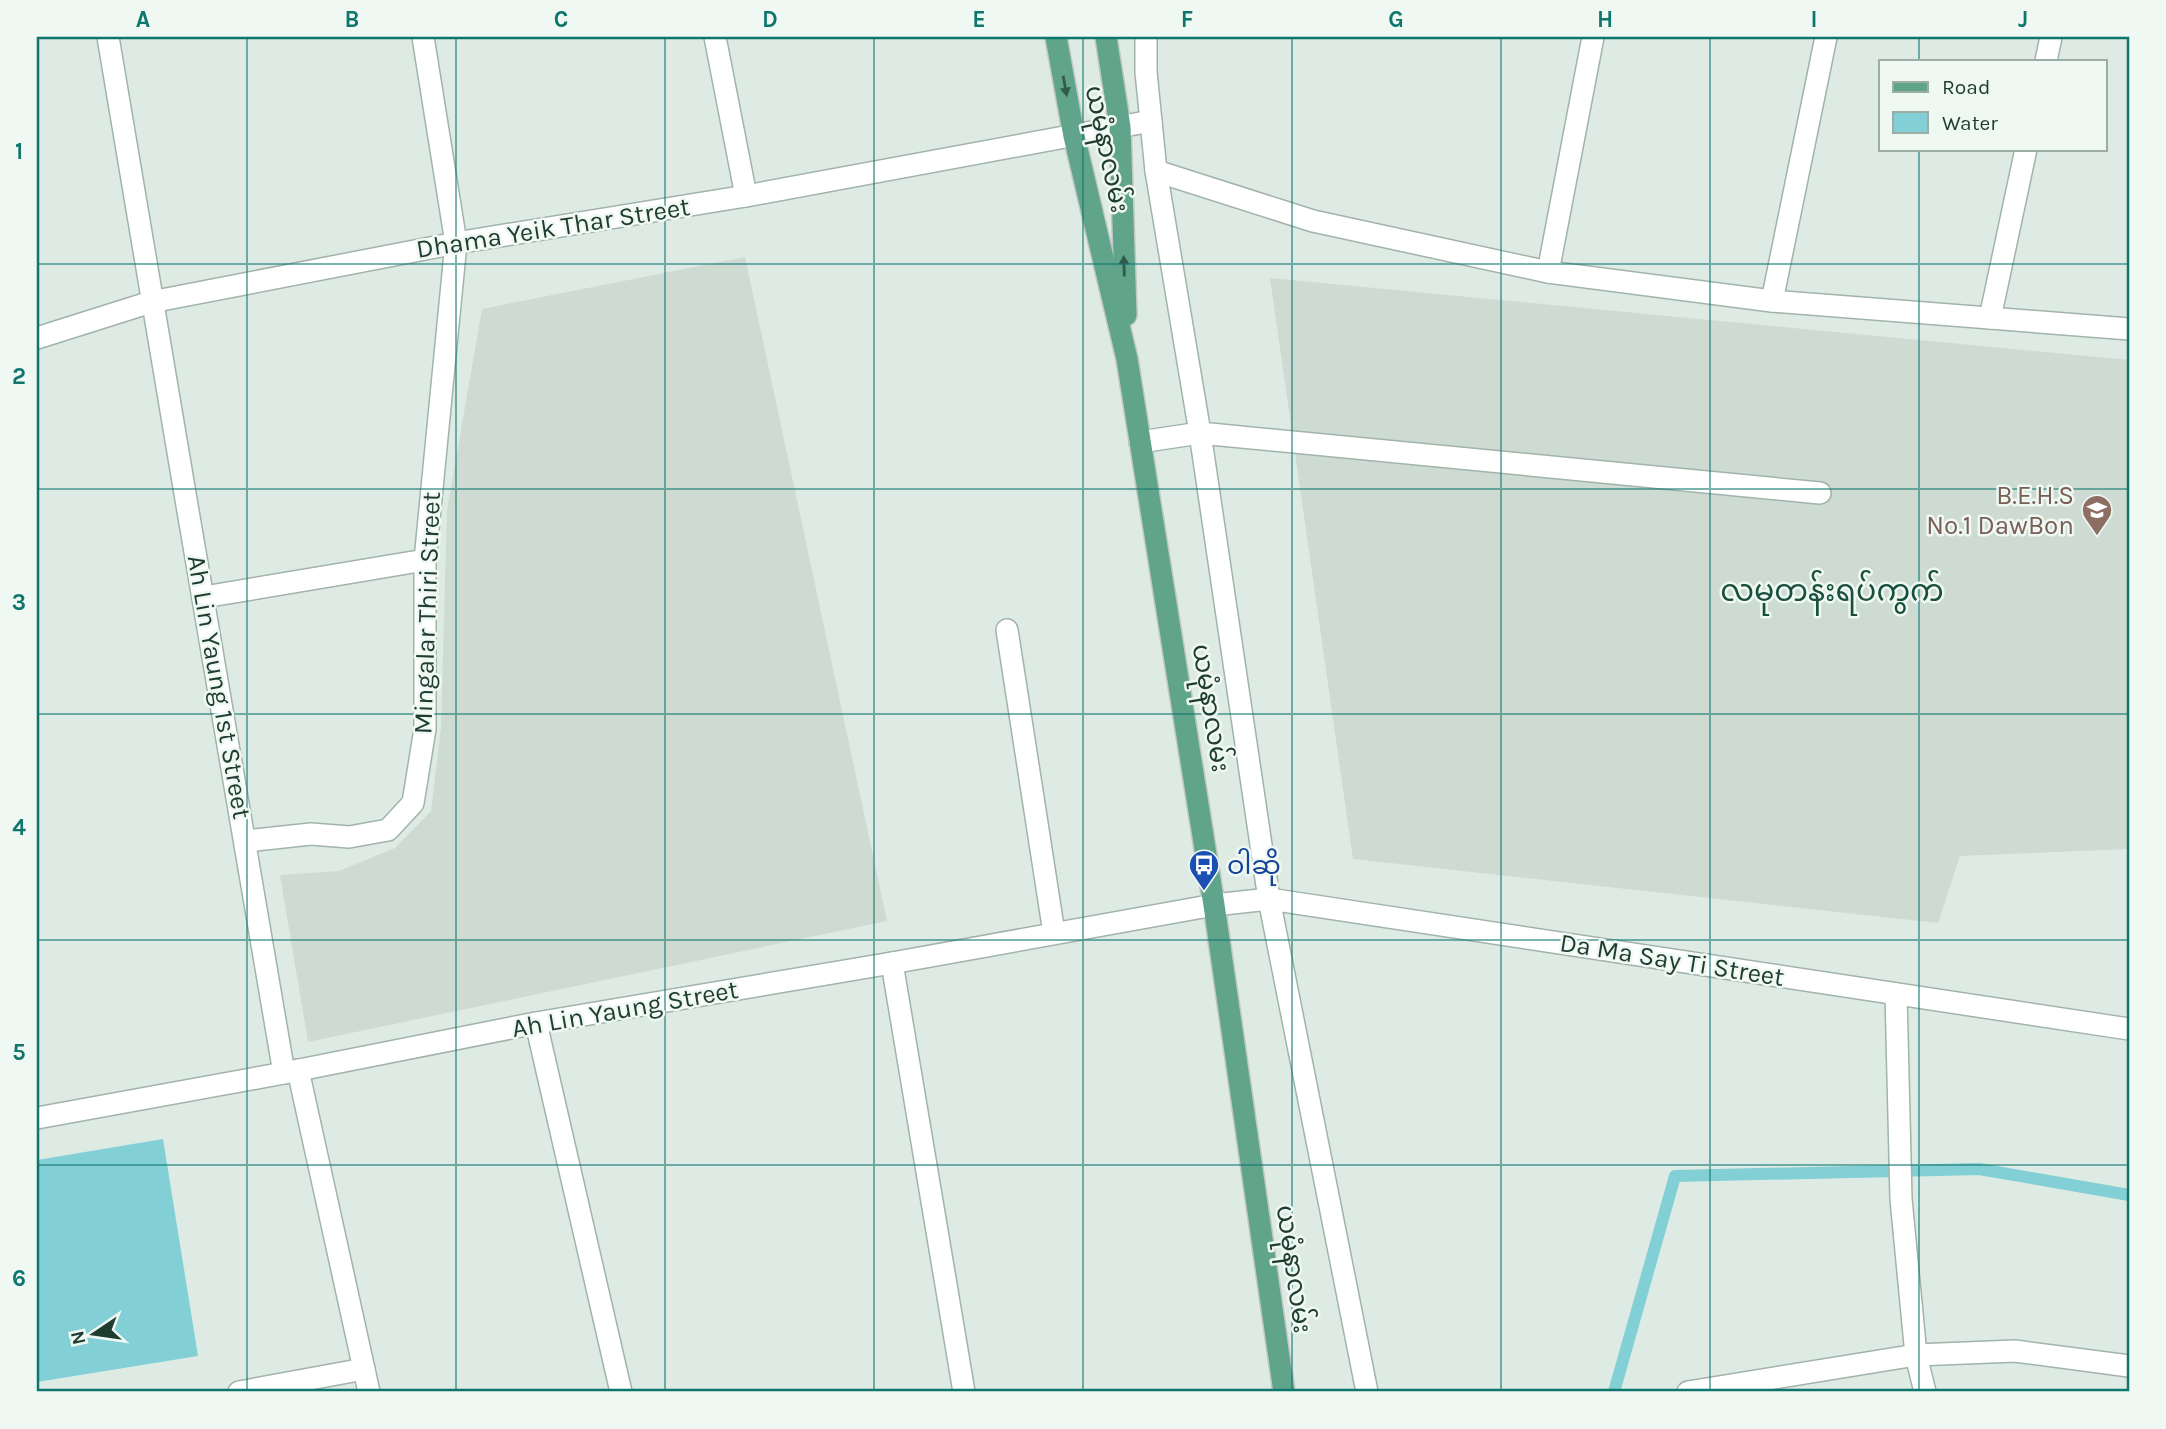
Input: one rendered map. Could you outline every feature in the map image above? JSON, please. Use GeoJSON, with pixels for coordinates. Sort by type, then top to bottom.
{"type":"FeatureCollection","features":[{"type":"Feature","properties":{"kind":"main road","name":"ယမုံနာလမ်း"},"geometry":{"type":"LineString","coordinates":[[1056,37],[1074,136],[1127,359],[1214,905],[1284,1392]]}},
{"type":"Feature","properties":{"kind":"main road"},"geometry":{"type":"LineString","coordinates":[[1106,37],[1120,127],[1127,359]]}},
{"type":"Feature","properties":{"kind":"street","name":"Ah Lin Yaung 1st Street"},"geometry":{"type":"LineString","coordinates":[[108,37],[151,302],[246,841],[291,1072],[369,1392]]}},
{"type":"Feature","properties":{"kind":"street","name":"Mingalar Thiri Street"},"geometry":{"type":"LineString","coordinates":[[246,841],[311,834],[349,837],[388,830],[414,803],[425,729],[425,560],[456,243],[423,37]]}},
{"type":"Feature","properties":{"kind":"street"},"geometry":{"type":"LineString","coordinates":[[715,37],[746,196]]}},
{"type":"Feature","properties":{"kind":"street"},"geometry":{"type":"LineString","coordinates":[[1146,37],[1146,72],[1156,171],[1200,433],[1269,899],[1367,1392]]}},
{"type":"Feature","properties":{"kind":"street"},"geometry":{"type":"LineString","coordinates":[[1548,272],[1593,37]]}},
{"type":"Feature","properties":{"kind":"street"},"geometry":{"type":"LineString","coordinates":[[1772,301],[1826,37]]}},
{"type":"Feature","properties":{"kind":"street"},"geometry":{"type":"LineString","coordinates":[[2046,60],[2051,37]]}},
{"type":"Feature","properties":{"kind":"street","name":"Dhama Yeik Thar Street"},"geometry":{"type":"LineString","coordinates":[[37,338],[151,302],[456,243],[746,196],[1151,121]]}},
{"type":"Feature","properties":{"kind":"street"},"geometry":{"type":"LineString","coordinates":[[1990,318],[2026,150]]}},
{"type":"Feature","properties":{"kind":"street"},"geometry":{"type":"LineString","coordinates":[[1156,171],[1313,221],[1548,272],[1772,301],[2129,329]]}},
{"type":"Feature","properties":{"kind":"street"},"geometry":{"type":"LineString","coordinates":[[1140,442],[1200,433],[1820,493]]}},
{"type":"Feature","properties":{"kind":"street"},"geometry":{"type":"LineString","coordinates":[[204,597],[425,560]]}},
{"type":"Feature","properties":{"kind":"street"},"geometry":{"type":"LineString","coordinates":[[1007,630],[1054,933]]}},
{"type":"Feature","properties":{"kind":"street","name":"Da Ma Say Ti Street"},"geometry":{"type":"LineString","coordinates":[[1214,905],[1269,899],[2129,1030]]}},
{"type":"Feature","properties":{"kind":"street","name":"Ah Lin Yaung Street"},"geometry":{"type":"LineString","coordinates":[[37,1118],[291,1072],[536,1023],[1214,905]]}},
{"type":"Feature","properties":{"kind":"street"},"geometry":{"type":"LineString","coordinates":[[892,963],[964,1392]]}},
{"type":"Feature","properties":{"kind":"street"},"geometry":{"type":"LineString","coordinates":[[1896,994],[1901,1199],[1916,1354],[1924,1392]]}},
{"type":"Feature","properties":{"kind":"street"},"geometry":{"type":"LineString","coordinates":[[536,1023],[621,1392]]}},
{"type":"Feature","properties":{"kind":"street"},"geometry":{"type":"LineString","coordinates":[[1688,1392],[1916,1354],[2015,1351],[2129,1366]]}},
{"type":"Feature","properties":{"kind":"street"},"geometry":{"type":"LineString","coordinates":[[239,1392],[364,1369]]}},
{"type":"Feature","properties":{"kind":"shaded area"},"geometry":{"type":"Polygon","coordinates":[[[745,257],[887,921],[308,1042],[280,875],[339,871],[395,848],[431,811],[441,727],[447,510],[482,309],[745,257]]]}},
{"type":"Feature","properties":{"kind":"shaded area"},"geometry":{"type":"Polygon","coordinates":[[[1270,278],[2129,360],[2129,849],[1960,856],[1938,923],[1353,859],[1270,278]]]}},
{"type":"Feature","properties":{"kind":"water"},"geometry":{"type":"Polygon","coordinates":[[[163,1139],[198,1356],[37,1382],[37,1160],[163,1139]]]}},
{"type":"Feature","properties":{"kind":"waterway"},"geometry":{"type":"LineString","coordinates":[[1614,1392],[1675,1176],[1979,1169],[2129,1195]]}},
{"type":"Feature","properties":{"kind":"place","name":"B.E.H.S No.1 DawBon"},"geometry":{"type":"Point","coordinates":[2097,537]}},
{"type":"Feature","properties":{"kind":"place","name":"ဝါဆို"},"geometry":{"type":"Point","coordinates":[1204,892]}},
{"type":"Feature","properties":{"kind":"district","name":"လမုတန်းရပ်ကွက်"},"geometry":{"type":"Point","coordinates":[1832,591]}}]}
